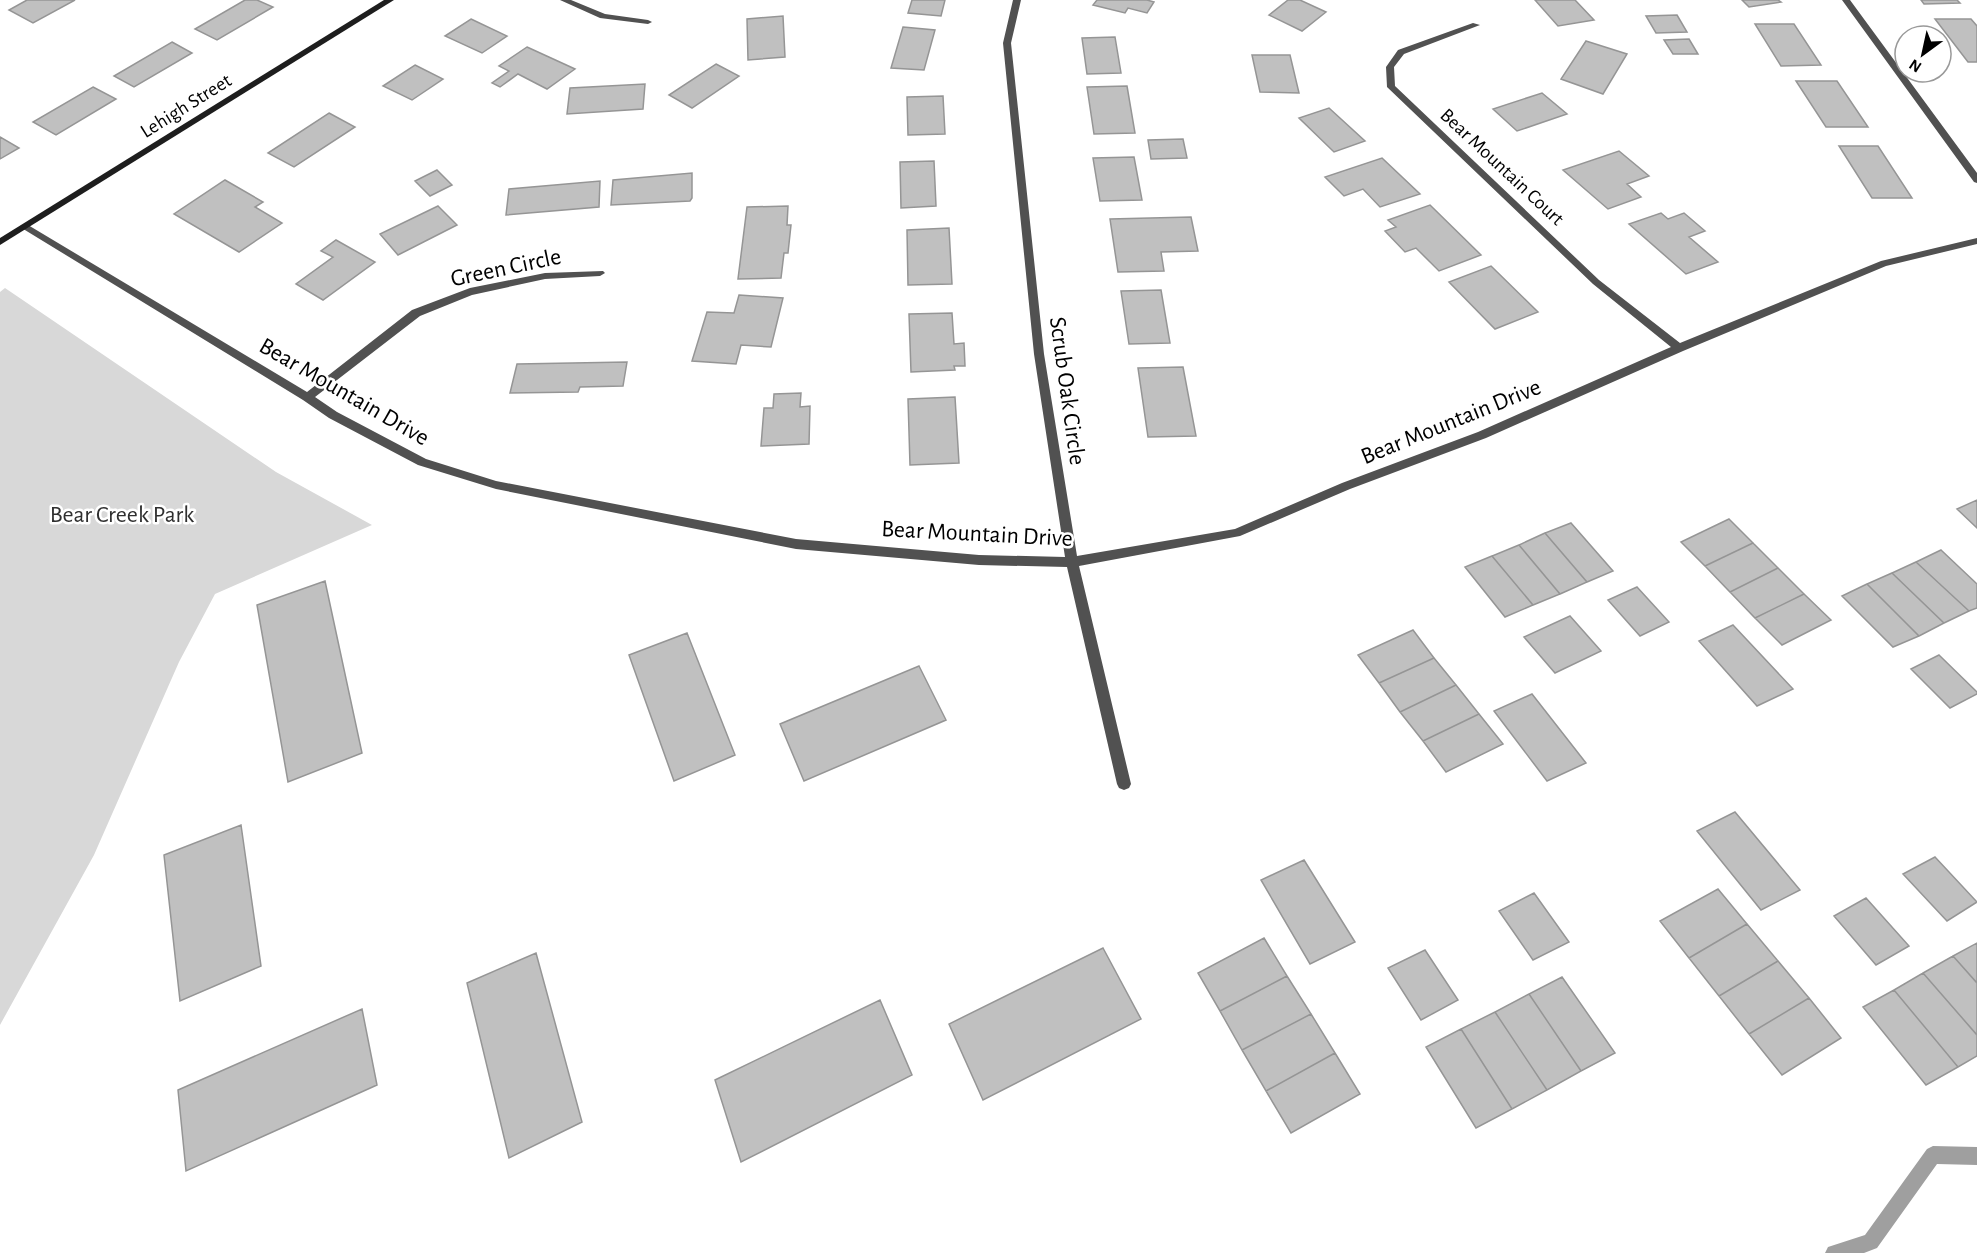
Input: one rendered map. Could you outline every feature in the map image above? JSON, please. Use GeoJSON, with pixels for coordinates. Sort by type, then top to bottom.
{"type":"FeatureCollection","features":[{"type":"Feature","properties":{"kind":"street","name":"Lehigh Street"},"geometry":{"type":"LineString","coordinates":[[0,242],[390,0]]}},
{"type":"Feature","properties":{"kind":"street"},"geometry":{"type":"LineString","coordinates":[[564,0],[603,16],[648,22]]}},
{"type":"Feature","properties":{"kind":"street","name":"Scrub Oak Circle"},"geometry":{"type":"LineString","coordinates":[[1017,0],[1007,43],[1039,354],[1072,562],[1124,784]]}},
{"type":"Feature","properties":{"kind":"street"},"geometry":{"type":"LineString","coordinates":[[1846,0],[1977,180]]}},
{"type":"Feature","properties":{"kind":"street","name":"Bear Mountain Court"},"geometry":{"type":"LineString","coordinates":[[1476,25],[1401,52],[1389,68],[1391,87],[1596,282],[1679,348]]}},
{"type":"Feature","properties":{"kind":"street","name":"Bear Mountain Drive"},"geometry":{"type":"LineString","coordinates":[[26,227],[333,415],[422,462],[496,485],[796,544],[979,560],[1072,562],[1236,533],[1346,486],[1482,435],[1679,348],[1884,263],[1977,241]]}},
{"type":"Feature","properties":{"kind":"street","name":"Green Circle"},"geometry":{"type":"LineString","coordinates":[[307,397],[416,313],[470,292],[492,287],[545,276],[600,273]]}},
{"type":"Feature","properties":{"kind":"green space","name":"Bear Creek Park"},"geometry":{"type":"Polygon","coordinates":[[[5,288],[276,472],[372,525],[215,594],[179,662],[94,855],[0,1025],[0,292],[5,288]]]}},
{"type":"Feature","properties":{"kind":"building"},"geometry":{"type":"Polygon","coordinates":[[[27,0],[75,0],[33,23],[9,10],[27,0]]]}},
{"type":"Feature","properties":{"kind":"building"},"geometry":{"type":"Polygon","coordinates":[[[245,0],[257,0],[273,7],[217,40],[195,29],[245,0]]]}},
{"type":"Feature","properties":{"kind":"building"},"geometry":{"type":"Polygon","coordinates":[[[912,0],[945,0],[941,16],[908,13],[912,0]]]}},
{"type":"Feature","properties":{"kind":"building"},"geometry":{"type":"Polygon","coordinates":[[[1097,0],[1154,2],[1147,13],[1128,8],[1125,13],[1093,5],[1097,0]]]}},
{"type":"Feature","properties":{"kind":"building"},"geometry":{"type":"Polygon","coordinates":[[[1288,0],[1300,0],[1326,12],[1302,31],[1269,15],[1288,0]]]}},
{"type":"Feature","properties":{"kind":"building"},"geometry":{"type":"Polygon","coordinates":[[[1535,0],[1575,0],[1594,20],[1558,26],[1535,0]]]}},
{"type":"Feature","properties":{"kind":"building"},"geometry":{"type":"Polygon","coordinates":[[[1742,0],[1778,0],[1781,2],[1749,7],[1742,0]]]}},
{"type":"Feature","properties":{"kind":"building"},"geometry":{"type":"Polygon","coordinates":[[[1921,0],[1957,0],[1960,3],[1924,4],[1921,0]]]}},
{"type":"Feature","properties":{"kind":"building"},"geometry":{"type":"Polygon","coordinates":[[[1677,15],[1687,32],[1656,33],[1646,16],[1677,15]]]}},
{"type":"Feature","properties":{"kind":"building"},"geometry":{"type":"Polygon","coordinates":[[[783,16],[785,57],[748,60],[747,19],[783,16]]]}},
{"type":"Feature","properties":{"kind":"building"},"geometry":{"type":"Polygon","coordinates":[[[471,19],[507,36],[482,53],[445,36],[471,19]]]}},
{"type":"Feature","properties":{"kind":"building"},"geometry":{"type":"Polygon","coordinates":[[[1935,19],[1971,19],[1977,26],[1977,62],[1968,62],[1953,42],[1953,24],[1939,24],[1935,19]]]}},
{"type":"Feature","properties":{"kind":"building"},"geometry":{"type":"Polygon","coordinates":[[[1755,24],[1794,24],[1821,65],[1781,66],[1755,24]]]}},
{"type":"Feature","properties":{"kind":"building"},"geometry":{"type":"Polygon","coordinates":[[[903,27],[935,30],[924,70],[891,68],[903,27]]]}},
{"type":"Feature","properties":{"kind":"building"},"geometry":{"type":"Polygon","coordinates":[[[1115,37],[1121,73],[1087,74],[1082,38],[1115,37]]]}},
{"type":"Feature","properties":{"kind":"building"},"geometry":{"type":"Polygon","coordinates":[[[1689,39],[1698,54],[1673,54],[1664,40],[1689,39]]]}},
{"type":"Feature","properties":{"kind":"building"},"geometry":{"type":"Polygon","coordinates":[[[1586,41],[1627,54],[1603,94],[1561,79],[1586,41]]]}},
{"type":"Feature","properties":{"kind":"building"},"geometry":{"type":"Polygon","coordinates":[[[172,42],[192,53],[134,87],[114,76],[172,42]]]}},
{"type":"Feature","properties":{"kind":"building"},"geometry":{"type":"Polygon","coordinates":[[[527,47],[575,69],[547,89],[518,74],[500,87],[492,83],[509,71],[499,66],[527,47]]]}},
{"type":"Feature","properties":{"kind":"building"},"geometry":{"type":"Polygon","coordinates":[[[1252,55],[1290,55],[1299,93],[1260,92],[1252,55]]]}},
{"type":"Feature","properties":{"kind":"building"},"geometry":{"type":"Polygon","coordinates":[[[716,64],[739,76],[692,108],[669,95],[716,64]]]}},
{"type":"Feature","properties":{"kind":"building"},"geometry":{"type":"Polygon","coordinates":[[[415,65],[443,79],[412,100],[383,86],[415,65]]]}},
{"type":"Feature","properties":{"kind":"building"},"geometry":{"type":"Polygon","coordinates":[[[1796,81],[1837,81],[1868,127],[1826,127],[1796,81]]]}},
{"type":"Feature","properties":{"kind":"building"},"geometry":{"type":"Polygon","coordinates":[[[645,84],[643,109],[567,114],[570,88],[645,84]]]}},
{"type":"Feature","properties":{"kind":"building"},"geometry":{"type":"Polygon","coordinates":[[[1127,86],[1135,133],[1094,134],[1087,87],[1127,86]]]}},
{"type":"Feature","properties":{"kind":"building"},"geometry":{"type":"Polygon","coordinates":[[[93,87],[116,99],[56,135],[33,122],[93,87]]]}},
{"type":"Feature","properties":{"kind":"building"},"geometry":{"type":"Polygon","coordinates":[[[1542,93],[1567,114],[1517,131],[1493,109],[1542,93]]]}},
{"type":"Feature","properties":{"kind":"building"},"geometry":{"type":"Polygon","coordinates":[[[943,96],[945,134],[908,135],[907,97],[943,96]]]}},
{"type":"Feature","properties":{"kind":"building"},"geometry":{"type":"Polygon","coordinates":[[[1329,108],[1365,141],[1334,152],[1299,118],[1329,108]]]}},
{"type":"Feature","properties":{"kind":"building"},"geometry":{"type":"Polygon","coordinates":[[[329,113],[355,127],[294,167],[268,153],[329,113]]]}},
{"type":"Feature","properties":{"kind":"building"},"geometry":{"type":"Polygon","coordinates":[[[0,137],[19,148],[0,159],[0,137]]]}},
{"type":"Feature","properties":{"kind":"building"},"geometry":{"type":"Polygon","coordinates":[[[1183,139],[1187,158],[1151,159],[1148,140],[1183,139]]]}},
{"type":"Feature","properties":{"kind":"building"},"geometry":{"type":"Polygon","coordinates":[[[1839,146],[1878,146],[1912,198],[1872,198],[1839,146]]]}},
{"type":"Feature","properties":{"kind":"building"},"geometry":{"type":"Polygon","coordinates":[[[1619,151],[1649,176],[1627,184],[1641,197],[1608,209],[1563,170],[1619,151]]]}},
{"type":"Feature","properties":{"kind":"building"},"geometry":{"type":"Polygon","coordinates":[[[1134,157],[1142,200],[1100,201],[1093,158],[1134,157]]]}},
{"type":"Feature","properties":{"kind":"building"},"geometry":{"type":"Polygon","coordinates":[[[1382,158],[1420,194],[1380,207],[1363,189],[1344,196],[1325,177],[1382,158]]]}},
{"type":"Feature","properties":{"kind":"building"},"geometry":{"type":"Polygon","coordinates":[[[934,161],[936,206],[901,208],[900,162],[934,161]]]}},
{"type":"Feature","properties":{"kind":"building"},"geometry":{"type":"Polygon","coordinates":[[[437,170],[452,185],[430,196],[415,181],[437,170]]]}},
{"type":"Feature","properties":{"kind":"building"},"geometry":{"type":"Polygon","coordinates":[[[692,173],[690,201],[611,205],[613,180],[692,173]]]}},
{"type":"Feature","properties":{"kind":"building"},"geometry":{"type":"Polygon","coordinates":[[[225,180],[263,202],[255,207],[282,223],[239,252],[174,214],[225,180]]]}},
{"type":"Feature","properties":{"kind":"building"},"geometry":{"type":"Polygon","coordinates":[[[600,181],[599,207],[506,215],[509,189],[600,181]]]}},
{"type":"Feature","properties":{"kind":"building"},"geometry":{"type":"Polygon","coordinates":[[[1430,205],[1481,255],[1439,271],[1416,248],[1405,252],[1385,231],[1396,227],[1388,220],[1430,205]]]}},
{"type":"Feature","properties":{"kind":"building"},"geometry":{"type":"Polygon","coordinates":[[[438,206],[457,225],[398,255],[380,234],[438,206]]]}},
{"type":"Feature","properties":{"kind":"building"},"geometry":{"type":"Polygon","coordinates":[[[788,206],[787,225],[791,225],[788,253],[784,253],[781,278],[738,279],[747,207],[788,206]]]}},
{"type":"Feature","properties":{"kind":"building"},"geometry":{"type":"Polygon","coordinates":[[[1661,213],[1668,219],[1684,213],[1705,231],[1689,237],[1718,262],[1686,274],[1629,224],[1661,213]]]}},
{"type":"Feature","properties":{"kind":"building"},"geometry":{"type":"Polygon","coordinates":[[[1191,217],[1198,251],[1161,252],[1164,271],[1118,272],[1110,219],[1191,217]]]}},
{"type":"Feature","properties":{"kind":"building"},"geometry":{"type":"Polygon","coordinates":[[[949,228],[952,284],[908,285],[907,230],[949,228]]]}},
{"type":"Feature","properties":{"kind":"building"},"geometry":{"type":"Polygon","coordinates":[[[336,240],[375,262],[323,300],[296,284],[333,257],[321,251],[336,240]]]}},
{"type":"Feature","properties":{"kind":"building"},"geometry":{"type":"Polygon","coordinates":[[[1491,266],[1538,312],[1495,329],[1449,282],[1491,266]]]}},
{"type":"Feature","properties":{"kind":"building"},"geometry":{"type":"Polygon","coordinates":[[[1161,290],[1170,343],[1129,344],[1121,291],[1161,290]]]}},
{"type":"Feature","properties":{"kind":"building"},"geometry":{"type":"Polygon","coordinates":[[[739,295],[783,298],[771,347],[741,345],[736,364],[692,361],[707,312],[734,313],[739,295]]]}},
{"type":"Feature","properties":{"kind":"building"},"geometry":{"type":"Polygon","coordinates":[[[952,313],[954,344],[964,343],[965,366],[954,366],[955,370],[911,372],[909,314],[952,313]]]}},
{"type":"Feature","properties":{"kind":"building"},"geometry":{"type":"Polygon","coordinates":[[[627,362],[623,386],[580,387],[578,392],[510,393],[517,364],[627,362]]]}},
{"type":"Feature","properties":{"kind":"building"},"geometry":{"type":"Polygon","coordinates":[[[1183,367],[1196,436],[1148,437],[1138,368],[1183,367]]]}},
{"type":"Feature","properties":{"kind":"building"},"geometry":{"type":"Polygon","coordinates":[[[801,393],[800,407],[810,406],[809,444],[761,446],[764,408],[773,408],[774,394],[801,393]]]}},
{"type":"Feature","properties":{"kind":"building"},"geometry":{"type":"Polygon","coordinates":[[[955,397],[959,463],[910,465],[908,399],[955,397]]]}},
{"type":"Feature","properties":{"kind":"building"},"geometry":{"type":"Polygon","coordinates":[[[1977,500],[1977,528],[1957,509],[1977,500]]]}},
{"type":"Feature","properties":{"kind":"building"},"geometry":{"type":"Polygon","coordinates":[[[1729,519],[1753,543],[1705,566],[1681,542],[1729,519]]]}},
{"type":"Feature","properties":{"kind":"building"},"geometry":{"type":"Polygon","coordinates":[[[1571,523],[1613,571],[1587,582],[1545,533],[1571,523]]]}},
{"type":"Feature","properties":{"kind":"building"},"geometry":{"type":"Polygon","coordinates":[[[1545,533],[1587,582],[1560,594],[1519,545],[1545,533]]]}},
{"type":"Feature","properties":{"kind":"building"},"geometry":{"type":"Polygon","coordinates":[[[1753,543],[1778,568],[1730,592],[1705,566],[1753,543]]]}},
{"type":"Feature","properties":{"kind":"building"},"geometry":{"type":"Polygon","coordinates":[[[1519,545],[1560,594],[1533,605],[1492,556],[1519,545]]]}},
{"type":"Feature","properties":{"kind":"building"},"geometry":{"type":"Polygon","coordinates":[[[1941,550],[1977,584],[1977,608],[1969,611],[1916,562],[1941,550]]]}},
{"type":"Feature","properties":{"kind":"building"},"geometry":{"type":"Polygon","coordinates":[[[1492,556],[1533,605],[1505,617],[1465,567],[1492,556]]]}},
{"type":"Feature","properties":{"kind":"building"},"geometry":{"type":"Polygon","coordinates":[[[1916,562],[1969,611],[1944,623],[1892,573],[1916,562]]]}},
{"type":"Feature","properties":{"kind":"building"},"geometry":{"type":"Polygon","coordinates":[[[1778,568],[1804,594],[1755,618],[1730,592],[1778,568]]]}},
{"type":"Feature","properties":{"kind":"building"},"geometry":{"type":"Polygon","coordinates":[[[1892,573],[1944,623],[1919,636],[1867,584],[1892,573]]]}},
{"type":"Feature","properties":{"kind":"building"},"geometry":{"type":"Polygon","coordinates":[[[325,581],[362,753],[288,782],[257,605],[325,581]]]}},
{"type":"Feature","properties":{"kind":"building"},"geometry":{"type":"Polygon","coordinates":[[[1867,584],[1919,636],[1893,647],[1842,596],[1867,584]]]}},
{"type":"Feature","properties":{"kind":"building"},"geometry":{"type":"Polygon","coordinates":[[[1637,587],[1669,622],[1640,636],[1608,600],[1637,587]]]}},
{"type":"Feature","properties":{"kind":"building"},"geometry":{"type":"Polygon","coordinates":[[[1804,594],[1831,620],[1782,645],[1755,618],[1804,594]]]}},
{"type":"Feature","properties":{"kind":"building"},"geometry":{"type":"Polygon","coordinates":[[[1570,616],[1601,651],[1555,673],[1524,637],[1570,616]]]}},
{"type":"Feature","properties":{"kind":"building"},"geometry":{"type":"Polygon","coordinates":[[[1733,625],[1793,689],[1757,706],[1699,641],[1733,625]]]}},
{"type":"Feature","properties":{"kind":"building"},"geometry":{"type":"Polygon","coordinates":[[[1413,630],[1434,658],[1379,683],[1358,655],[1413,630]]]}},
{"type":"Feature","properties":{"kind":"building"},"geometry":{"type":"Polygon","coordinates":[[[687,633],[735,755],[674,781],[629,655],[687,633]]]}},
{"type":"Feature","properties":{"kind":"building"},"geometry":{"type":"Polygon","coordinates":[[[1939,655],[1977,694],[1950,708],[1911,669],[1939,655]]]}},
{"type":"Feature","properties":{"kind":"building"},"geometry":{"type":"Polygon","coordinates":[[[1434,658],[1456,685],[1400,712],[1379,683],[1434,658]]]}},
{"type":"Feature","properties":{"kind":"building"},"geometry":{"type":"Polygon","coordinates":[[[919,666],[946,720],[804,781],[780,724],[919,666]]]}},
{"type":"Feature","properties":{"kind":"building"},"geometry":{"type":"Polygon","coordinates":[[[1456,685],[1479,714],[1423,741],[1400,712],[1456,685]]]}},
{"type":"Feature","properties":{"kind":"building"},"geometry":{"type":"Polygon","coordinates":[[[1532,694],[1586,763],[1547,781],[1494,711],[1532,694]]]}},
{"type":"Feature","properties":{"kind":"building"},"geometry":{"type":"Polygon","coordinates":[[[1479,714],[1503,744],[1446,772],[1423,741],[1479,714]]]}},
{"type":"Feature","properties":{"kind":"building"},"geometry":{"type":"Polygon","coordinates":[[[1735,812],[1800,890],[1761,910],[1697,831],[1735,812]]]}},
{"type":"Feature","properties":{"kind":"building"},"geometry":{"type":"Polygon","coordinates":[[[241,825],[261,966],[180,1001],[164,855],[241,825]]]}},
{"type":"Feature","properties":{"kind":"building"},"geometry":{"type":"Polygon","coordinates":[[[1935,857],[1977,902],[1947,921],[1903,874],[1935,857]]]}},
{"type":"Feature","properties":{"kind":"building"},"geometry":{"type":"Polygon","coordinates":[[[1304,860],[1355,942],[1310,964],[1261,880],[1304,860]]]}},
{"type":"Feature","properties":{"kind":"building"},"geometry":{"type":"Polygon","coordinates":[[[1718,889],[1747,924],[1689,958],[1660,921],[1718,889]]]}},
{"type":"Feature","properties":{"kind":"building"},"geometry":{"type":"Polygon","coordinates":[[[1534,893],[1569,942],[1533,960],[1499,911],[1534,893]]]}},
{"type":"Feature","properties":{"kind":"building"},"geometry":{"type":"Polygon","coordinates":[[[1866,898],[1909,946],[1876,965],[1834,916],[1866,898]]]}},
{"type":"Feature","properties":{"kind":"building"},"geometry":{"type":"Polygon","coordinates":[[[1747,924],[1778,961],[1719,996],[1689,958],[1747,924]]]}},
{"type":"Feature","properties":{"kind":"building"},"geometry":{"type":"Polygon","coordinates":[[[1264,938],[1287,976],[1220,1011],[1198,973],[1264,938]]]}},
{"type":"Feature","properties":{"kind":"building"},"geometry":{"type":"Polygon","coordinates":[[[1977,943],[1977,983],[1953,956],[1977,943]]]}},
{"type":"Feature","properties":{"kind":"building"},"geometry":{"type":"Polygon","coordinates":[[[1103,948],[1141,1019],[983,1100],[949,1024],[1103,948]]]}},
{"type":"Feature","properties":{"kind":"building"},"geometry":{"type":"Polygon","coordinates":[[[1425,950],[1458,1000],[1421,1020],[1388,968],[1425,950]]]}},
{"type":"Feature","properties":{"kind":"building"},"geometry":{"type":"Polygon","coordinates":[[[536,953],[582,1122],[509,1158],[467,983],[536,953]]]}},
{"type":"Feature","properties":{"kind":"building"},"geometry":{"type":"Polygon","coordinates":[[[1953,956],[1977,983],[1977,1035],[1923,973],[1953,956]]]}},
{"type":"Feature","properties":{"kind":"building"},"geometry":{"type":"Polygon","coordinates":[[[1778,961],[1809,998],[1749,1034],[1719,996],[1778,961]]]}},
{"type":"Feature","properties":{"kind":"building"},"geometry":{"type":"Polygon","coordinates":[[[1923,973],[1977,1035],[1977,1056],[1958,1067],[1894,990],[1923,973]]]}},
{"type":"Feature","properties":{"kind":"building"},"geometry":{"type":"Polygon","coordinates":[[[1287,976],[1311,1014],[1242,1050],[1220,1011],[1287,976]]]}},
{"type":"Feature","properties":{"kind":"building"},"geometry":{"type":"Polygon","coordinates":[[[1562,977],[1615,1053],[1581,1071],[1529,994],[1562,977]]]}},
{"type":"Feature","properties":{"kind":"building"},"geometry":{"type":"Polygon","coordinates":[[[1894,990],[1958,1067],[1926,1085],[1863,1007],[1894,990]]]}},
{"type":"Feature","properties":{"kind":"building"},"geometry":{"type":"Polygon","coordinates":[[[1529,994],[1581,1071],[1547,1090],[1495,1012],[1529,994]]]}},
{"type":"Feature","properties":{"kind":"building"},"geometry":{"type":"Polygon","coordinates":[[[1809,998],[1841,1038],[1782,1075],[1749,1034],[1809,998]]]}},
{"type":"Feature","properties":{"kind":"building"},"geometry":{"type":"Polygon","coordinates":[[[880,1000],[912,1075],[741,1162],[715,1080],[880,1000]]]}},
{"type":"Feature","properties":{"kind":"building"},"geometry":{"type":"Polygon","coordinates":[[[362,1009],[377,1085],[186,1171],[178,1090],[362,1009]]]}},
{"type":"Feature","properties":{"kind":"building"},"geometry":{"type":"Polygon","coordinates":[[[1495,1012],[1547,1090],[1512,1109],[1461,1029],[1495,1012]]]}},
{"type":"Feature","properties":{"kind":"building"},"geometry":{"type":"Polygon","coordinates":[[[1311,1014],[1335,1053],[1266,1091],[1242,1050],[1311,1014]]]}},
{"type":"Feature","properties":{"kind":"building"},"geometry":{"type":"Polygon","coordinates":[[[1461,1029],[1512,1109],[1476,1128],[1426,1047],[1461,1029]]]}},
{"type":"Feature","properties":{"kind":"building"},"geometry":{"type":"Polygon","coordinates":[[[1335,1053],[1360,1094],[1291,1133],[1266,1091],[1335,1053]]]}},
{"type":"Feature","properties":{"kind":"waterway"},"geometry":{"type":"LineString","coordinates":[[1834,1253],[1871,1242],[1933,1155],[1977,1156]]}}]}
